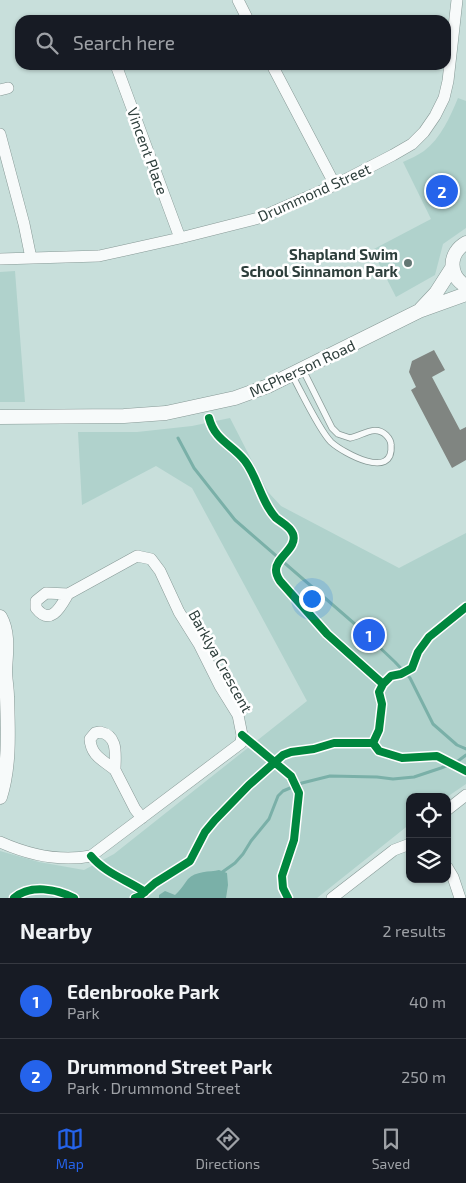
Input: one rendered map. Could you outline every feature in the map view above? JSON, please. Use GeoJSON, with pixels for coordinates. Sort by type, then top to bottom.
{"type":"FeatureCollection","features":[{"type":"Feature","properties":{"kind":"street"},"geometry":{"type":"LineString","coordinates":[[238,0],[246,15]]}},
{"type":"Feature","properties":{"kind":"street","name":"Drummond Street"},"geometry":{"type":"LineString","coordinates":[[451,54],[457,0]]}},
{"type":"Feature","properties":{"kind":"street","name":"Vincent Place"},"geometry":{"type":"LineString","coordinates":[[118,70],[180,238]]}},
{"type":"Feature","properties":{"kind":"street"},"geometry":{"type":"LineString","coordinates":[[275,70],[335,185]]}},
{"type":"Feature","properties":{"kind":"street","name":"Drummond Street"},"geometry":{"type":"LineString","coordinates":[[0,259],[99,256],[259,218],[335,185],[412,144],[424,132],[435,116],[444,98],[449,70]]}},
{"type":"Feature","properties":{"kind":"street"},"geometry":{"type":"LineString","coordinates":[[0,134],[31,258]]}},
{"type":"Feature","properties":{"kind":"street"},"geometry":{"type":"LineString","coordinates":[[466,243],[458,248],[454,254],[452,268],[458,281],[466,286]]}},
{"type":"Feature","properties":{"kind":"street"},"geometry":{"type":"LineString","coordinates":[[419,311],[436,293],[452,268]]}},
{"type":"Feature","properties":{"kind":"street"},"geometry":{"type":"LineString","coordinates":[[419,311],[466,294]]}},
{"type":"Feature","properties":{"kind":"street","name":"McPherson Road"},"geometry":{"type":"LineString","coordinates":[[0,417],[124,416],[166,413],[235,398],[297,373],[419,311]]}},
{"type":"Feature","properties":{"kind":"street","name":"Barklya Crescent"},"geometry":{"type":"LineString","coordinates":[[0,842],[36,855],[64,859],[91,856],[241,744],[242,735],[238,716],[220,686],[199,644],[179,612],[160,571],[151,559],[137,556],[68,594]]}},
{"type":"Feature","properties":{"kind":"street"},"geometry":{"type":"LineString","coordinates":[[0,617],[3,623],[7,655],[3,671],[7,697],[7,758],[0,797]]}},
{"type":"Feature","properties":{"kind":"street"},"geometry":{"type":"LineString","coordinates":[[116,770],[135,809],[142,818]]}},
{"type":"Feature","properties":{"kind":"street"},"geometry":{"type":"LineString","coordinates":[[451,807],[466,795]]}},
{"type":"Feature","properties":{"kind":"street"},"geometry":{"type":"LineString","coordinates":[[332,898],[394,850],[406,846]]}},
{"type":"Feature","properties":{"kind":"street"},"geometry":{"type":"LineString","coordinates":[[451,874],[459,898]]}},
{"type":"Feature","properties":{"kind":"street"},"geometry":{"type":"LineString","coordinates":[[448,883],[459,898]]}},
{"type":"Feature","properties":{"kind":"lane"},"geometry":{"type":"LineString","coordinates":[[297,373],[338,434],[350,438],[375,430],[382,432],[391,442],[390,454],[382,462],[375,464],[331,441],[319,424],[297,373]]}},
{"type":"Feature","properties":{"kind":"lane"},"geometry":{"type":"LineString","coordinates":[[319,424],[328,419]]}},
{"type":"Feature","properties":{"kind":"shaded area"},"geometry":{"type":"Polygon","coordinates":[[[458,98],[466,101],[466,228],[443,244],[435,275],[396,297],[372,250],[431,219],[403,162],[430,146],[440,134],[458,98]]]}},
{"type":"Feature","properties":{"kind":"shaded area"},"geometry":{"type":"Polygon","coordinates":[[[15,271],[25,402],[0,402],[0,272],[15,271]]]}},
{"type":"Feature","properties":{"kind":"shaded area"},"geometry":{"type":"Polygon","coordinates":[[[230,418],[268,492],[281,506],[399,568],[466,533],[466,784],[451,794],[406,793],[406,827],[317,898],[0,898],[0,851],[39,862],[84,870],[114,854],[307,701],[192,488],[156,466],[82,505],[78,432],[137,432],[192,426],[230,418]]]}},
{"type":"Feature","properties":{"kind":"shaded area"},"geometry":{"type":"Polygon","coordinates":[[[219,870],[227,873],[226,898],[159,898],[159,895],[165,891],[175,895],[188,879],[195,874],[219,870]]]}},
{"type":"Feature","properties":{"kind":"building"},"geometry":{"type":"Polygon","coordinates":[[[434,350],[445,370],[432,377],[460,430],[466,427],[466,460],[452,468],[411,390],[416,387],[409,372],[412,361],[434,350]]]}},
{"type":"Feature","properties":{"kind":"waterway"},"geometry":{"type":"LineString","coordinates":[[178,438],[194,468],[235,520],[356,625],[395,662],[410,678],[433,724],[457,745],[466,749]]}},
{"type":"Feature","properties":{"kind":"waterway"},"geometry":{"type":"LineString","coordinates":[[221,873],[235,863],[243,854],[269,819],[278,796],[283,791],[302,783],[330,776],[393,779],[414,777],[458,761],[466,755]]}},
{"type":"Feature","properties":{"kind":"cycle path"},"geometry":{"type":"LineString","coordinates":[[209,418],[215,432],[245,461],[271,512],[292,531],[294,539],[292,544],[277,565],[276,573],[280,581],[327,634],[383,684]]}},
{"type":"Feature","properties":{"kind":"cycle path"},"geometry":{"type":"LineString","coordinates":[[373,743],[379,730],[382,704],[379,692],[383,684],[391,676],[401,674],[412,668],[418,652],[429,637],[466,607]]}},
{"type":"Feature","properties":{"kind":"cycle path"},"geometry":{"type":"LineString","coordinates":[[242,735],[291,776],[299,793],[294,840],[282,876],[283,888],[288,898]]}},
{"type":"Feature","properties":{"kind":"cycle path"},"geometry":{"type":"LineString","coordinates":[[135,898],[190,861],[205,832],[215,820],[249,785],[283,755],[334,743],[373,743]]}},
{"type":"Feature","properties":{"kind":"cycle path"},"geometry":{"type":"LineString","coordinates":[[373,743],[379,751],[402,758],[437,756],[466,771]]}},
{"type":"Feature","properties":{"kind":"cycle path"},"geometry":{"type":"LineString","coordinates":[[91,856],[109,872],[145,892]]}},
{"type":"Feature","properties":{"kind":"cycle path"},"geometry":{"type":"LineString","coordinates":[[14,898],[36,889],[52,890],[74,898]]}},
{"type":"Feature","properties":{"kind":"place","name":"Drummond Street Park"},"geometry":{"type":"Point","coordinates":[442,191]}},
{"type":"Feature","properties":{"kind":"place","name":"Shapland Swim School Sinnamon Park"},"geometry":{"type":"Point","coordinates":[408,263]}},
{"type":"Feature","properties":{"kind":"place","name":"Edenbrooke Park"},"geometry":{"type":"Point","coordinates":[369,635]}}]}
